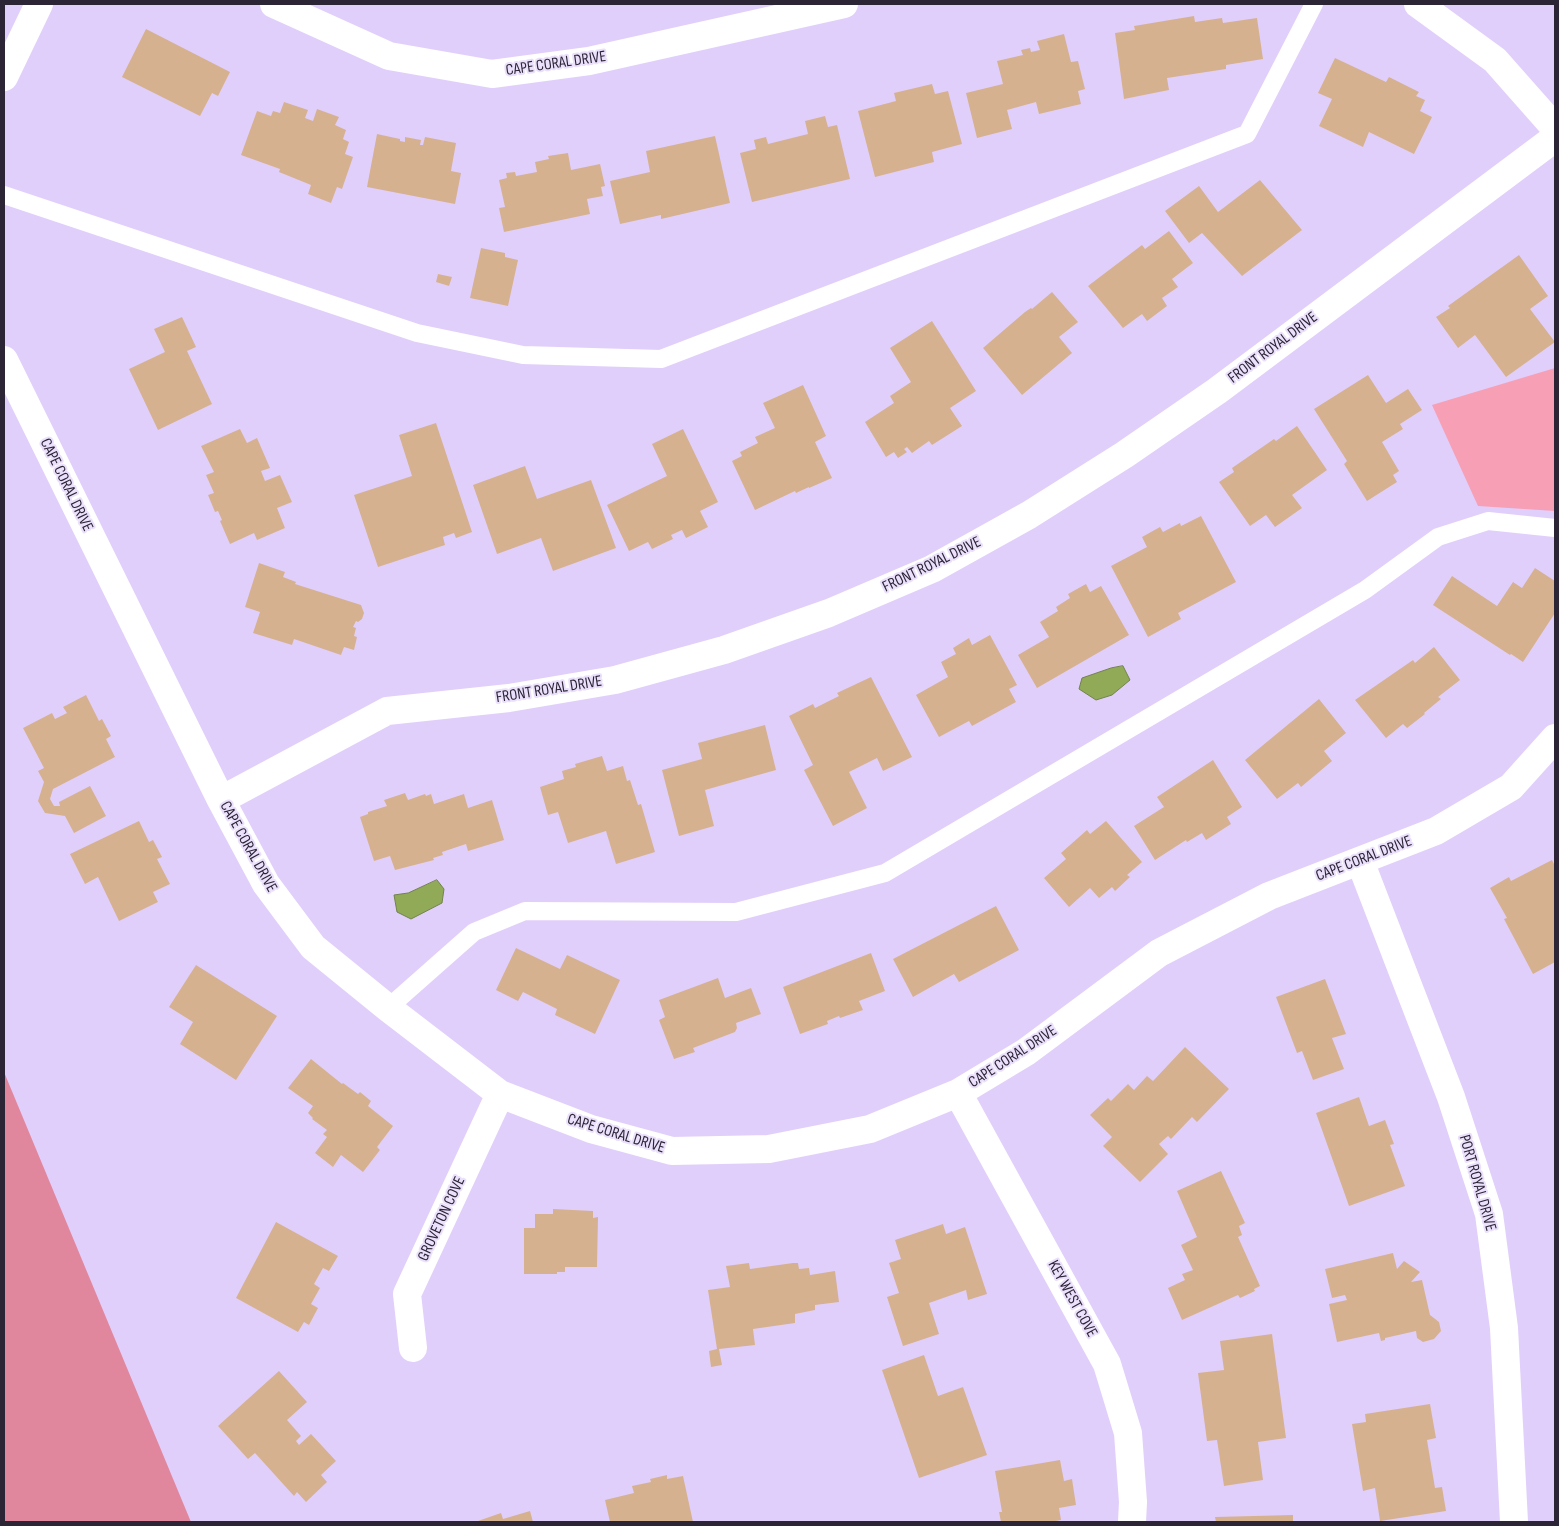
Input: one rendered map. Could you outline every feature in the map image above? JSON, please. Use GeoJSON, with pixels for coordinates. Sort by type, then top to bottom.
{"type":"FeatureCollection","features":[{"type":"Feature","properties":{"kind":"street"},"geometry":{"type":"LineString","coordinates":[[4,78],[39,4]]}},
{"type":"Feature","properties":{"kind":"street","name":"CAPE CORAL DRIVE"},"geometry":{"type":"LineString","coordinates":[[274,4],[389,56],[492,74],[589,62],[844,4]]}},
{"type":"Feature","properties":{"kind":"street"},"geometry":{"type":"LineString","coordinates":[[1418,4],[1424,6],[1495,60],[1555,128]]}},
{"type":"Feature","properties":{"kind":"street","name":"FRONT ROYAL DRIVE"},"geometry":{"type":"LineString","coordinates":[[221,800],[387,711],[509,698],[615,680],[733,647],[830,613],[932,569],[1029,515],[1132,450],[1225,385],[1555,138]]}},
{"type":"Feature","properties":{"kind":"street","name":"CAPE CORAL DRIVE"},"geometry":{"type":"LineString","coordinates":[[4,360],[221,800],[266,884],[313,947],[388,1008],[500,1094],[591,1129],[672,1151],[769,1149],[870,1129],[958,1093],[1026,1052],[1159,953],[1269,896],[1436,831],[1511,787],[1555,738]]}},
{"type":"Feature","properties":{"kind":"street","name":"PORT ROYAL DRIVE"},"geometry":{"type":"LineString","coordinates":[[1360,862],[1451,1097],[1489,1214],[1504,1328],[1514,1522]]}},
{"type":"Feature","properties":{"kind":"street","name":"KEY WEST COVE"},"geometry":{"type":"LineString","coordinates":[[958,1093],[1107,1364],[1128,1433],[1133,1502],[1132,1522]]}},
{"type":"Feature","properties":{"kind":"street","name":"GROVETON COVE"},"geometry":{"type":"LineString","coordinates":[[413,1348],[407,1294],[500,1094]]}},
{"type":"Feature","properties":{"kind":"lane"},"geometry":{"type":"LineString","coordinates":[[4,195],[416,333],[524,355],[662,359],[1247,134],[1314,4]]}},
{"type":"Feature","properties":{"kind":"lane"},"geometry":{"type":"LineString","coordinates":[[388,1008],[474,932],[525,911],[736,912],[886,873],[1365,590],[1438,537],[1488,521],[1555,528]]}},
{"type":"Feature","properties":{"kind":"shaded area"},"geometry":{"type":"Polygon","coordinates":[[[1555,368],[1555,511],[1478,506],[1432,405],[1555,368]]]}},
{"type":"Feature","properties":{"kind":"shaded area"},"geometry":{"type":"Polygon","coordinates":[[[1123,666],[1130,680],[1112,695],[1096,700],[1079,689],[1082,678],[1123,666]]]}},
{"type":"Feature","properties":{"kind":"shaded area"},"geometry":{"type":"Polygon","coordinates":[[[437,880],[444,889],[442,903],[411,919],[397,912],[394,895],[408,893],[437,880]]]}},
{"type":"Feature","properties":{"kind":"shaded area"},"geometry":{"type":"Polygon","coordinates":[[[4,1072],[191,1522],[4,1522],[4,1072]]]}},
{"type":"Feature","properties":{"kind":"building"},"geometry":{"type":"Polygon","coordinates":[[[1194,16],[1195,22],[1222,18],[1223,23],[1257,18],[1263,59],[1226,65],[1226,69],[1167,78],[1169,90],[1124,99],[1115,33],[1135,30],[1134,26],[1194,16]]]}},
{"type":"Feature","properties":{"kind":"building"},"geometry":{"type":"Polygon","coordinates":[[[146,29],[230,72],[218,96],[212,93],[200,116],[122,77],[146,29]]]}},
{"type":"Feature","properties":{"kind":"building"},"geometry":{"type":"Polygon","coordinates":[[[1064,34],[1071,62],[1078,61],[1085,89],[1078,91],[1081,104],[1039,114],[1036,102],[1007,110],[1012,129],[977,138],[966,93],[1003,84],[997,61],[1023,55],[1021,50],[1030,48],[1031,52],[1040,50],[1037,41],[1064,34]]]}},
{"type":"Feature","properties":{"kind":"building"},"geometry":{"type":"Polygon","coordinates":[[[1335,58],[1386,82],[1389,77],[1419,92],[1416,96],[1425,100],[1420,111],[1432,117],[1414,154],[1369,132],[1363,147],[1319,126],[1332,99],[1318,93],[1335,58]]]}},
{"type":"Feature","properties":{"kind":"building"},"geometry":{"type":"Polygon","coordinates":[[[932,84],[935,94],[948,91],[962,144],[932,152],[934,162],[875,177],[858,111],[896,101],[894,93],[932,84]]]}},
{"type":"Feature","properties":{"kind":"building"},"geometry":{"type":"Polygon","coordinates":[[[284,102],[308,110],[305,118],[313,121],[317,109],[339,117],[335,125],[346,130],[343,139],[349,142],[345,154],[353,157],[342,189],[337,187],[331,203],[308,194],[311,185],[279,172],[280,169],[241,155],[257,111],[271,116],[273,111],[280,113],[284,102]]]}},
{"type":"Feature","properties":{"kind":"building"},"geometry":{"type":"Polygon","coordinates":[[[825,116],[828,127],[837,125],[850,179],[752,202],[740,153],[756,149],[754,140],[766,137],[768,144],[808,134],[805,121],[825,116]]]}},
{"type":"Feature","properties":{"kind":"building"},"geometry":{"type":"Polygon","coordinates":[[[377,134],[400,139],[400,141],[405,142],[405,137],[421,140],[420,145],[423,145],[425,137],[456,143],[451,171],[461,173],[455,204],[367,187],[377,134]]]}},
{"type":"Feature","properties":{"kind":"building"},"geometry":{"type":"Polygon","coordinates":[[[715,136],[730,203],[661,219],[661,215],[620,224],[610,181],[650,172],[646,151],[715,136]]]}},
{"type":"Feature","properties":{"kind":"building"},"geometry":{"type":"Polygon","coordinates":[[[568,153],[571,170],[600,164],[605,186],[601,187],[603,196],[587,199],[590,214],[504,232],[499,208],[505,207],[499,180],[507,178],[506,173],[515,172],[516,176],[537,172],[535,162],[549,159],[548,156],[568,153]]]}},
{"type":"Feature","properties":{"kind":"building"},"geometry":{"type":"Polygon","coordinates":[[[1260,180],[1302,230],[1242,276],[1202,233],[1189,243],[1165,211],[1199,186],[1218,212],[1260,180]]]}},
{"type":"Feature","properties":{"kind":"building"},"geometry":{"type":"Polygon","coordinates":[[[1169,231],[1193,263],[1172,279],[1178,287],[1162,298],[1167,306],[1147,321],[1142,314],[1123,328],[1088,286],[1142,245],[1145,249],[1169,231]]]}},
{"type":"Feature","properties":{"kind":"building"},"geometry":{"type":"Polygon","coordinates":[[[481,248],[505,253],[505,257],[518,260],[508,306],[470,298],[481,248]]]}},
{"type":"Feature","properties":{"kind":"building"},"geometry":{"type":"Polygon","coordinates":[[[1519,255],[1548,296],[1530,309],[1555,342],[1506,377],[1475,335],[1458,348],[1436,317],[1450,308],[1448,306],[1519,255]]]}},
{"type":"Feature","properties":{"kind":"building"},"geometry":{"type":"Polygon","coordinates":[[[438,274],[452,277],[449,286],[436,282],[438,274]]]}},
{"type":"Feature","properties":{"kind":"building"},"geometry":{"type":"Polygon","coordinates":[[[1052,292],[1078,322],[1059,337],[1072,353],[1022,395],[983,348],[1052,292]]]}},
{"type":"Feature","properties":{"kind":"building"},"geometry":{"type":"Polygon","coordinates":[[[182,317],[196,347],[187,351],[212,404],[158,430],[129,369],[165,352],[154,329],[182,317]]]}},
{"type":"Feature","properties":{"kind":"building"},"geometry":{"type":"Polygon","coordinates":[[[932,321],[976,391],[950,408],[962,426],[932,445],[929,441],[912,453],[907,447],[904,449],[907,452],[898,458],[894,452],[886,457],[865,422],[894,403],[890,396],[911,382],[890,348],[932,321]]]}},
{"type":"Feature","properties":{"kind":"building"},"geometry":{"type":"Polygon","coordinates":[[[1368,375],[1386,403],[1408,389],[1422,410],[1400,424],[1403,429],[1382,442],[1399,471],[1393,475],[1397,482],[1367,501],[1344,464],[1347,461],[1314,409],[1368,375]]]}},
{"type":"Feature","properties":{"kind":"building"},"geometry":{"type":"Polygon","coordinates":[[[803,385],[826,436],[815,442],[832,478],[796,493],[795,491],[755,510],[732,461],[742,456],[740,452],[758,443],[755,437],[775,428],[763,403],[803,385]]]}},
{"type":"Feature","properties":{"kind":"building"},"geometry":{"type":"Polygon","coordinates":[[[436,423],[472,532],[456,538],[454,533],[443,537],[445,545],[378,567],[354,495],[412,476],[399,435],[436,423]]]}},
{"type":"Feature","properties":{"kind":"building"},"geometry":{"type":"Polygon","coordinates":[[[1297,426],[1327,470],[1292,495],[1302,508],[1275,527],[1266,515],[1250,526],[1219,482],[1234,472],[1232,468],[1274,439],[1276,441],[1297,426]]]}},
{"type":"Feature","properties":{"kind":"building"},"geometry":{"type":"Polygon","coordinates":[[[240,429],[247,443],[257,438],[270,468],[261,471],[265,481],[280,475],[292,502],[277,508],[285,528],[257,540],[254,533],[230,544],[220,521],[222,520],[218,511],[215,512],[208,495],[214,493],[206,475],[214,472],[201,446],[240,429]]]}},
{"type":"Feature","properties":{"kind":"building"},"geometry":{"type":"Polygon","coordinates":[[[683,429],[718,502],[700,511],[708,527],[686,538],[682,530],[671,535],[673,539],[652,549],[648,542],[629,551],[607,505],[667,476],[652,444],[683,429]]]}},
{"type":"Feature","properties":{"kind":"building"},"geometry":{"type":"Polygon","coordinates":[[[525,466],[537,499],[591,480],[616,548],[553,571],[541,538],[497,554],[473,485],[525,466]]]}},
{"type":"Feature","properties":{"kind":"building"},"geometry":{"type":"Polygon","coordinates":[[[1201,516],[1236,582],[1178,613],[1181,619],[1148,637],[1111,566],[1147,547],[1142,537],[1160,527],[1163,532],[1180,523],[1181,526],[1201,516]]]}},
{"type":"Feature","properties":{"kind":"building"},"geometry":{"type":"Polygon","coordinates":[[[259,563],[285,572],[283,577],[296,582],[295,584],[361,605],[364,613],[362,619],[358,622],[356,621],[353,627],[356,628],[354,636],[357,637],[354,650],[344,647],[341,655],[294,639],[292,645],[253,633],[260,612],[245,607],[259,563]]]}},
{"type":"Feature","properties":{"kind":"building"},"geometry":{"type":"Polygon","coordinates":[[[1535,568],[1555,581],[1555,613],[1523,662],[1433,605],[1452,576],[1497,606],[1513,582],[1522,588],[1535,568]]]}},
{"type":"Feature","properties":{"kind":"building"},"geometry":{"type":"Polygon","coordinates":[[[1086,584],[1090,592],[1101,586],[1129,635],[1037,688],[1018,655],[1049,637],[1040,622],[1058,611],[1056,607],[1070,598],[1068,594],[1086,584]]]}},
{"type":"Feature","properties":{"kind":"building"},"geometry":{"type":"Polygon","coordinates":[[[990,635],[1017,685],[1009,689],[1016,702],[972,726],[969,721],[939,737],[916,695],[948,677],[941,662],[956,654],[953,648],[969,638],[972,645],[990,635]]]}},
{"type":"Feature","properties":{"kind":"building"},"geometry":{"type":"Polygon","coordinates":[[[1434,647],[1460,680],[1438,697],[1441,699],[1425,714],[1407,728],[1403,724],[1386,738],[1355,700],[1413,660],[1415,663],[1434,647]]]}},
{"type":"Feature","properties":{"kind":"building"},"geometry":{"type":"Polygon","coordinates":[[[871,677],[912,757],[883,771],[877,758],[849,772],[867,808],[833,826],[804,770],[813,765],[789,716],[813,704],[815,708],[839,696],[837,693],[871,677]]]}},
{"type":"Feature","properties":{"kind":"building"},"geometry":{"type":"Polygon","coordinates":[[[86,695],[99,721],[102,719],[111,736],[106,739],[115,757],[53,789],[50,799],[54,806],[60,806],[59,802],[90,786],[106,816],[74,833],[65,816],[45,813],[38,801],[44,782],[38,771],[44,768],[23,728],[52,713],[55,719],[67,713],[63,707],[86,695]]]}},
{"type":"Feature","properties":{"kind":"building"},"geometry":{"type":"Polygon","coordinates":[[[1319,699],[1346,733],[1324,751],[1332,761],[1301,787],[1298,783],[1277,799],[1245,760],[1319,699]]]}},
{"type":"Feature","properties":{"kind":"building"},"geometry":{"type":"Polygon","coordinates":[[[765,725],[776,770],[705,790],[714,826],[679,836],[662,770],[702,759],[698,743],[765,725]]]}},
{"type":"Feature","properties":{"kind":"building"},"geometry":{"type":"Polygon","coordinates":[[[602,756],[607,771],[623,766],[627,781],[630,780],[638,805],[641,804],[655,852],[616,864],[606,831],[568,843],[558,812],[548,815],[540,787],[564,779],[562,771],[576,767],[575,764],[602,756]]]}},
{"type":"Feature","properties":{"kind":"building"},"geometry":{"type":"Polygon","coordinates":[[[1213,760],[1242,807],[1227,817],[1231,824],[1206,840],[1202,833],[1187,842],[1186,840],[1155,860],[1134,826],[1164,807],[1157,797],[1213,760]]]}},
{"type":"Feature","properties":{"kind":"building"},"geometry":{"type":"Polygon","coordinates":[[[405,793],[408,800],[425,794],[426,796],[431,794],[434,804],[464,794],[468,808],[492,800],[504,840],[468,851],[466,844],[442,852],[443,855],[433,858],[434,860],[395,870],[390,856],[374,861],[360,817],[368,814],[368,812],[387,806],[384,800],[405,793]]]}},
{"type":"Feature","properties":{"kind":"building"},"geometry":{"type":"Polygon","coordinates":[[[139,821],[149,842],[153,840],[162,857],[157,859],[170,884],[153,892],[158,902],[119,921],[98,877],[85,884],[70,854],[139,821]]]}},
{"type":"Feature","properties":{"kind":"building"},"geometry":{"type":"Polygon","coordinates":[[[1106,821],[1142,862],[1127,875],[1130,877],[1115,891],[1112,887],[1099,898],[1090,888],[1069,907],[1044,878],[1066,859],[1061,853],[1087,830],[1090,834],[1106,821]]]}},
{"type":"Feature","properties":{"kind":"building"},"geometry":{"type":"Polygon","coordinates":[[[1552,860],[1555,866],[1555,962],[1533,974],[1504,919],[1507,918],[1490,888],[1509,877],[1511,881],[1552,860]]]}},
{"type":"Feature","properties":{"kind":"building"},"geometry":{"type":"Polygon","coordinates":[[[996,906],[1019,950],[959,982],[954,974],[913,997],[893,959],[996,906]]]}},
{"type":"Feature","properties":{"kind":"building"},"geometry":{"type":"Polygon","coordinates":[[[516,948],[560,969],[567,955],[620,980],[595,1034],[555,1015],[557,1009],[523,992],[518,1001],[496,990],[516,948]]]}},
{"type":"Feature","properties":{"kind":"building"},"geometry":{"type":"Polygon","coordinates":[[[871,953],[885,991],[859,1001],[863,1010],[840,1018],[839,1016],[827,1021],[828,1024],[800,1034],[783,987],[871,953]]]}},
{"type":"Feature","properties":{"kind":"building"},"geometry":{"type":"Polygon","coordinates":[[[196,965],[277,1016],[236,1080],[180,1044],[193,1022],[169,1007],[196,965]]]}},
{"type":"Feature","properties":{"kind":"building"},"geometry":{"type":"Polygon","coordinates":[[[718,978],[725,998],[751,988],[761,1014],[736,1023],[737,1028],[735,1032],[693,1048],[695,1052],[674,1059],[659,1020],[665,1017],[659,1000],[718,978]]]}},
{"type":"Feature","properties":{"kind":"building"},"geometry":{"type":"Polygon","coordinates":[[[1325,979],[1346,1034],[1332,1038],[1344,1069],[1313,1080],[1302,1051],[1297,1053],[1276,997],[1325,979]]]}},
{"type":"Feature","properties":{"kind":"building"},"geometry":{"type":"Polygon","coordinates":[[[1185,1047],[1229,1089],[1197,1122],[1192,1117],[1171,1139],[1168,1136],[1159,1144],[1168,1154],[1140,1182],[1103,1146],[1112,1137],[1090,1115],[1108,1098],[1111,1101],[1128,1084],[1134,1090],[1147,1076],[1153,1081],[1185,1047]]]}},
{"type":"Feature","properties":{"kind":"building"},"geometry":{"type":"Polygon","coordinates":[[[311,1059],[342,1084],[358,1094],[360,1092],[371,1101],[368,1106],[393,1126],[377,1147],[380,1150],[363,1172],[341,1155],[333,1167],[315,1153],[327,1137],[323,1134],[327,1130],[312,1119],[308,1113],[313,1106],[288,1088],[311,1059]]]}},
{"type":"Feature","properties":{"kind":"building"},"geometry":{"type":"Polygon","coordinates":[[[1359,1097],[1369,1126],[1385,1120],[1394,1144],[1390,1145],[1405,1186],[1349,1206],[1316,1113],[1359,1097]]]}},
{"type":"Feature","properties":{"kind":"building"},"geometry":{"type":"Polygon","coordinates":[[[1221,1171],[1245,1223],[1239,1226],[1242,1235],[1238,1237],[1260,1286],[1254,1289],[1255,1291],[1240,1298],[1238,1295],[1182,1320],[1168,1288],[1185,1280],[1182,1274],[1193,1270],[1181,1245],[1197,1237],[1177,1191],[1221,1171]]]}},
{"type":"Feature","properties":{"kind":"building"},"geometry":{"type":"Polygon","coordinates":[[[553,1209],[593,1211],[593,1218],[598,1217],[597,1267],[565,1267],[565,1272],[557,1272],[557,1274],[524,1274],[524,1228],[535,1228],[535,1214],[553,1214],[553,1209]]]}},
{"type":"Feature","properties":{"kind":"building"},"geometry":{"type":"Polygon","coordinates":[[[276,1222],[338,1256],[329,1271],[323,1268],[314,1284],[320,1288],[311,1304],[318,1308],[309,1325],[304,1322],[298,1332],[236,1298],[276,1222]]]}},
{"type":"Feature","properties":{"kind":"building"},"geometry":{"type":"Polygon","coordinates":[[[943,1224],[946,1234],[965,1227],[987,1294],[968,1300],[966,1290],[929,1303],[939,1334],[903,1346],[887,1297],[899,1293],[889,1263],[901,1259],[895,1240],[943,1224]]]}},
{"type":"Feature","properties":{"kind":"building"},"geometry":{"type":"Polygon","coordinates":[[[1393,1253],[1397,1269],[1404,1261],[1420,1272],[1411,1282],[1422,1280],[1430,1315],[1439,1322],[1441,1331],[1434,1339],[1423,1342],[1417,1338],[1416,1331],[1385,1338],[1385,1340],[1381,1341],[1379,1333],[1337,1342],[1329,1304],[1347,1300],[1345,1295],[1332,1298],[1325,1269],[1393,1253]]]}},
{"type":"Feature","properties":{"kind":"building"},"geometry":{"type":"Polygon","coordinates":[[[749,1263],[750,1269],[798,1263],[799,1269],[809,1268],[810,1275],[835,1271],[839,1302],[815,1305],[815,1310],[795,1314],[795,1323],[753,1329],[755,1345],[719,1349],[722,1365],[711,1367],[709,1351],[717,1349],[708,1290],[730,1287],[726,1266],[749,1263]]]}},
{"type":"Feature","properties":{"kind":"building"},"geometry":{"type":"Polygon","coordinates":[[[1272,1334],[1286,1438],[1258,1442],[1263,1480],[1224,1486],[1217,1440],[1207,1441],[1198,1373],[1224,1370],[1220,1341],[1272,1334]]]}},
{"type":"Feature","properties":{"kind":"building"},"geometry":{"type":"Polygon","coordinates":[[[924,1355],[938,1396],[963,1387],[987,1455],[919,1478],[882,1370],[924,1355]]]}},
{"type":"Feature","properties":{"kind":"building"},"geometry":{"type":"Polygon","coordinates":[[[279,1371],[307,1402],[287,1420],[301,1436],[296,1441],[299,1445],[311,1434],[336,1461],[321,1475],[327,1482],[306,1502],[297,1492],[294,1496],[255,1453],[248,1459],[218,1426],[279,1371]]]}},
{"type":"Feature","properties":{"kind":"building"},"geometry":{"type":"Polygon","coordinates":[[[1430,1404],[1436,1438],[1427,1440],[1435,1488],[1442,1487],[1446,1511],[1380,1521],[1375,1488],[1363,1491],[1352,1424],[1366,1422],[1365,1414],[1430,1404]]]}},
{"type":"Feature","properties":{"kind":"building"},"geometry":{"type":"Polygon","coordinates":[[[1060,1460],[1064,1481],[1072,1479],[1076,1505],[1059,1508],[1061,1520],[1051,1522],[1001,1522],[999,1512],[1002,1512],[995,1471],[1060,1460]]]}},
{"type":"Feature","properties":{"kind":"building"},"geometry":{"type":"Polygon","coordinates":[[[667,1475],[667,1479],[683,1476],[693,1522],[610,1522],[605,1500],[634,1493],[632,1486],[651,1482],[650,1479],[667,1475]]]}},
{"type":"Feature","properties":{"kind":"building"},"geometry":{"type":"Polygon","coordinates":[[[530,1511],[533,1522],[475,1522],[501,1513],[503,1519],[530,1511]]]}},
{"type":"Feature","properties":{"kind":"building"},"geometry":{"type":"Polygon","coordinates":[[[1293,1515],[1293,1522],[1216,1522],[1215,1517],[1293,1515]]]}}]}
